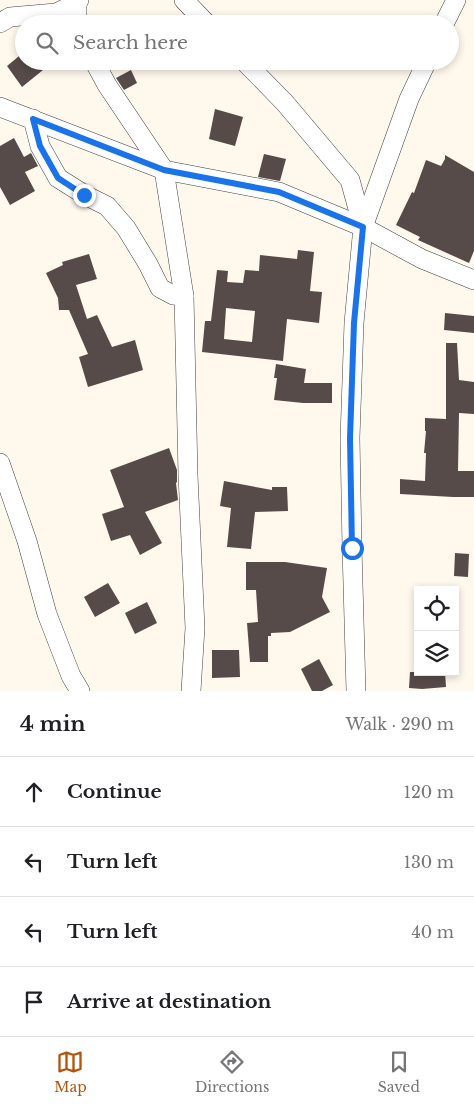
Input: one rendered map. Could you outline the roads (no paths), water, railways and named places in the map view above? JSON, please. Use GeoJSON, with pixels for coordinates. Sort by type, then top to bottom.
{"type":"FeatureCollection","features":[{"type":"Feature","properties":{"kind":"street"},"geometry":{"type":"LineString","coordinates":[[184,0],[198,15]]}},
{"type":"Feature","properties":{"kind":"street"},"geometry":{"type":"LineString","coordinates":[[448,15],[456,0]]}},
{"type":"Feature","properties":{"kind":"street"},"geometry":{"type":"LineString","coordinates":[[22,15],[56,12],[78,2],[77,15]]}},
{"type":"Feature","properties":{"kind":"street"},"geometry":{"type":"LineString","coordinates":[[0,23],[10,16],[15,16]]}},
{"type":"Feature","properties":{"kind":"street"},"geometry":{"type":"LineString","coordinates":[[99,70],[164,170],[184,296],[188,475],[195,628],[191,691]]}},
{"type":"Feature","properties":{"kind":"street"},"geometry":{"type":"LineString","coordinates":[[252,70],[350,180],[363,227]]}},
{"type":"Feature","properties":{"kind":"street"},"geometry":{"type":"LineString","coordinates":[[356,691],[350,438],[354,323],[363,227],[409,99],[423,70]]}},
{"type":"Feature","properties":{"kind":"street"},"geometry":{"type":"LineString","coordinates":[[0,107],[164,170],[279,192],[363,227],[422,259],[474,280]]}},
{"type":"Feature","properties":{"kind":"street"},"geometry":{"type":"LineString","coordinates":[[33,119],[40,146],[58,178],[84,195],[107,206],[130,235],[160,288],[173,295],[184,296]]}},
{"type":"Feature","properties":{"kind":"street"},"geometry":{"type":"LineString","coordinates":[[0,463],[27,540],[47,614],[71,676],[80,691]]}}]}
